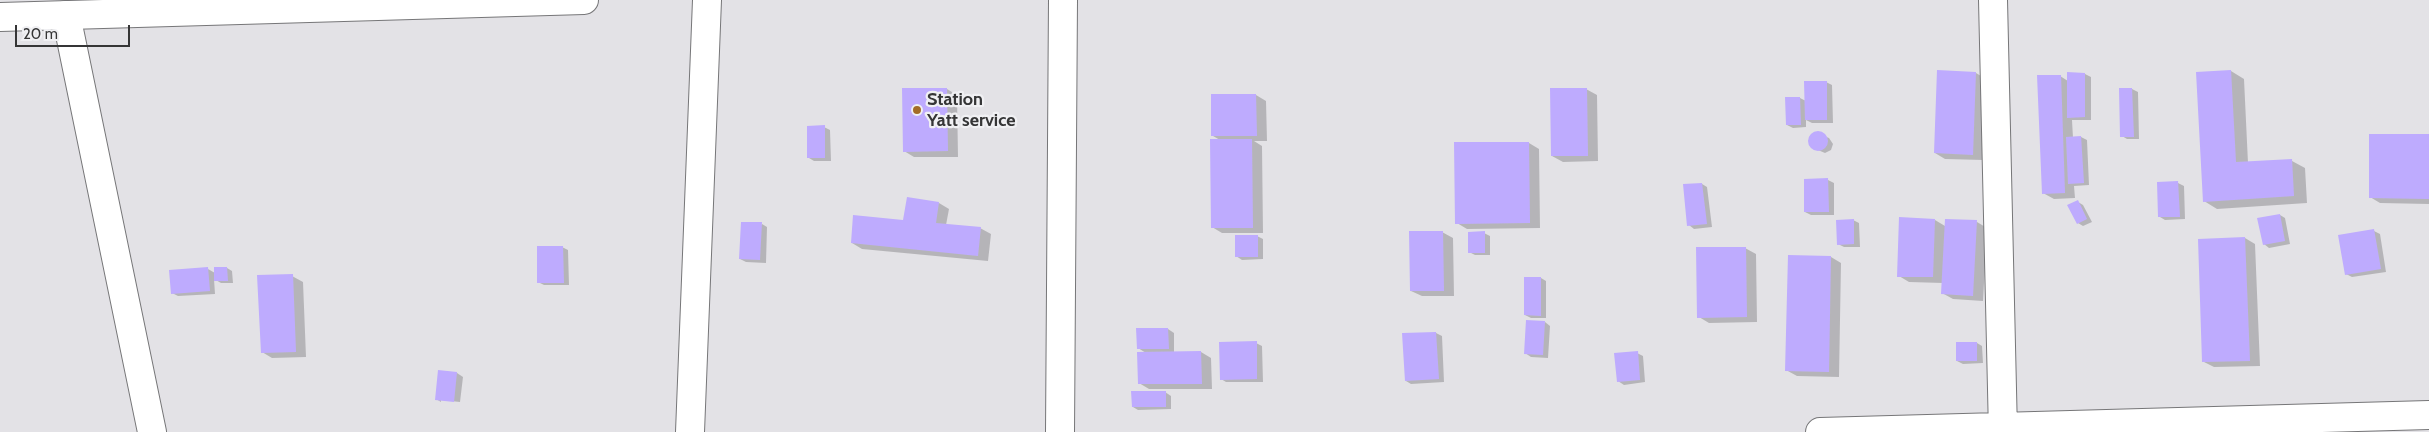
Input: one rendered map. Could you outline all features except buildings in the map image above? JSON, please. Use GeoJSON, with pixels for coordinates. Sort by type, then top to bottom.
{"type":"FeatureCollection","features":[{"type":"Feature","properties":{"kind":"street"},"geometry":{"type":"LineString","coordinates":[[0,17],[584,0]]}},
{"type":"Feature","properties":{"kind":"street"},"geometry":{"type":"LineString","coordinates":[[690,432],[707,0]]}},
{"type":"Feature","properties":{"kind":"street"},"geometry":{"type":"LineString","coordinates":[[1060,432],[1063,0]]}},
{"type":"Feature","properties":{"kind":"street"},"geometry":{"type":"LineString","coordinates":[[1993,0],[2003,430]]}},
{"type":"Feature","properties":{"kind":"street"},"geometry":{"type":"LineString","coordinates":[[66,15],[152,432]]}},
{"type":"Feature","properties":{"kind":"street"},"geometry":{"type":"LineString","coordinates":[[1820,432],[2424,421]]}},
{"type":"Feature","properties":{"kind":"place","name":"Station Yatt service"},"geometry":{"type":"Point","coordinates":[917,110]}}]}
